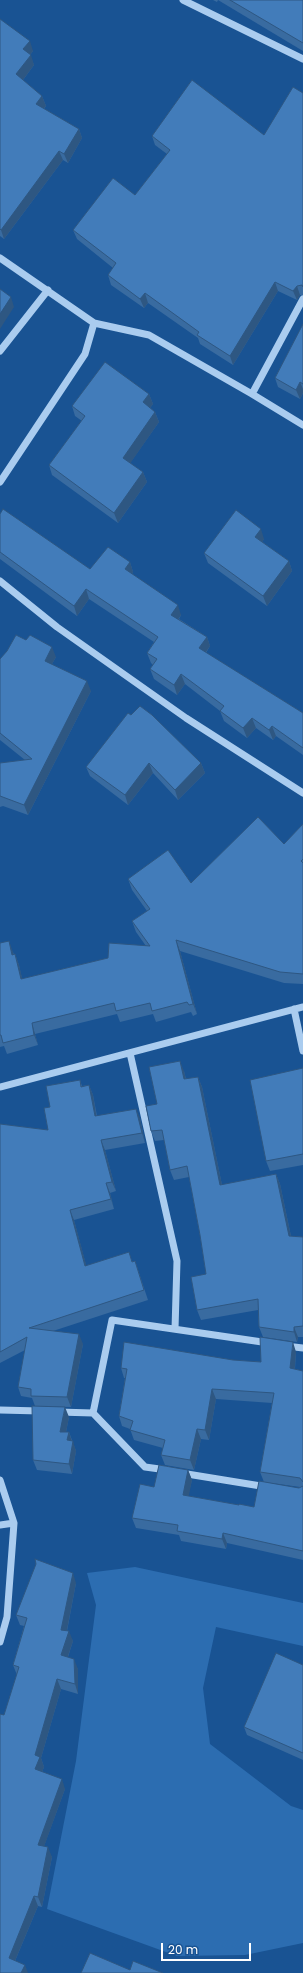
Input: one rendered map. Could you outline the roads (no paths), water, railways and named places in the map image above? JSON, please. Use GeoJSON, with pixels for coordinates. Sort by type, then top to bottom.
{"type":"FeatureCollection","features":[{"type":"Feature","properties":{"kind":"street"},"geometry":{"type":"LineString","coordinates":[[183,0],[303,59]]}},
{"type":"Feature","properties":{"kind":"street"},"geometry":{"type":"LineString","coordinates":[[0,258],[94,323],[149,335],[302,423]]}},
{"type":"Feature","properties":{"kind":"street"},"geometry":{"type":"LineString","coordinates":[[0,351],[48,290]]}},
{"type":"Feature","properties":{"kind":"street"},"geometry":{"type":"LineString","coordinates":[[252,394],[303,298]]}},
{"type":"Feature","properties":{"kind":"street"},"geometry":{"type":"LineString","coordinates":[[0,482],[85,354],[94,323]]}},
{"type":"Feature","properties":{"kind":"street"},"geometry":{"type":"LineString","coordinates":[[0,581],[57,627],[173,709],[303,793]]}},
{"type":"Feature","properties":{"kind":"street"},"geometry":{"type":"LineString","coordinates":[[0,1087],[303,1007]]}},
{"type":"Feature","properties":{"kind":"street"},"geometry":{"type":"LineString","coordinates":[[294,1010],[303,1051]]}},
{"type":"Feature","properties":{"kind":"street"},"geometry":{"type":"LineString","coordinates":[[130,1053],[177,1261],[175,1330]]}},
{"type":"Feature","properties":{"kind":"street"},"geometry":{"type":"LineString","coordinates":[[93,1413],[112,1320],[303,1348]]}},
{"type":"Feature","properties":{"kind":"street"},"geometry":{"type":"LineString","coordinates":[[0,1410],[93,1413],[145,1467],[272,1488]]}},
{"type":"Feature","properties":{"kind":"street"},"geometry":{"type":"LineString","coordinates":[[0,1480],[14,1523],[7,1617],[0,1642]]}},
{"type":"Feature","properties":{"kind":"street"},"geometry":{"type":"LineString","coordinates":[[0,1525],[14,1523]]}}]}
